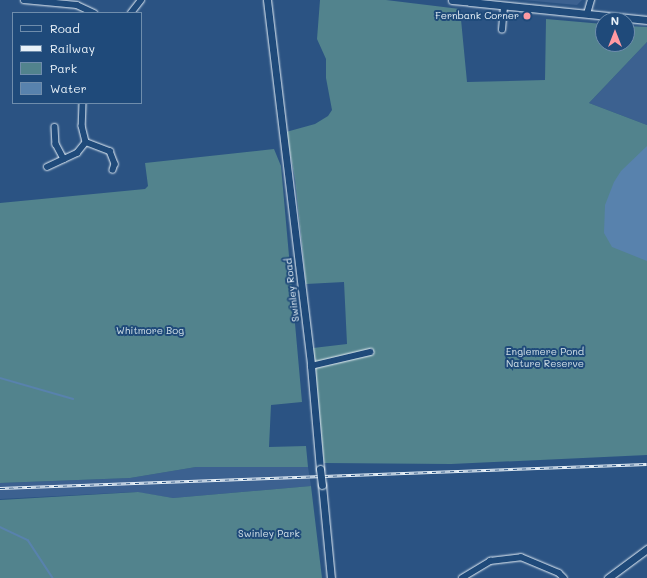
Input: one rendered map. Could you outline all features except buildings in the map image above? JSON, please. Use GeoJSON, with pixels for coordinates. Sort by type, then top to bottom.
{"type":"FeatureCollection","features":[{"type":"Feature","properties":{"kind":"main road","name":"Swinley Road"},"geometry":{"type":"LineString","coordinates":[[267,0],[311,366],[331,578]]}},
{"type":"Feature","properties":{"kind":"main road"},"geometry":{"type":"LineString","coordinates":[[452,0],[504,7],[647,20]]}},
{"type":"Feature","properties":{"kind":"main road"},"geometry":{"type":"LineString","coordinates":[[608,578],[647,549]]}},
{"type":"Feature","properties":{"kind":"street"},"geometry":{"type":"LineString","coordinates":[[24,0],[77,5],[92,12]]}},
{"type":"Feature","properties":{"kind":"street"},"geometry":{"type":"LineString","coordinates":[[132,12],[141,0]]}},
{"type":"Feature","properties":{"kind":"street"},"geometry":{"type":"LineString","coordinates":[[587,14],[591,0]]}},
{"type":"Feature","properties":{"kind":"street"},"geometry":{"type":"LineString","coordinates":[[502,30],[504,7]]}},
{"type":"Feature","properties":{"kind":"street"},"geometry":{"type":"LineString","coordinates":[[83,104],[82,126],[86,142]]}},
{"type":"Feature","properties":{"kind":"street"},"geometry":{"type":"LineString","coordinates":[[55,128],[56,144],[64,159]]}},
{"type":"Feature","properties":{"kind":"street"},"geometry":{"type":"LineString","coordinates":[[47,167],[77,152],[86,142]]}},
{"type":"Feature","properties":{"kind":"street"},"geometry":{"type":"LineString","coordinates":[[86,142],[110,151],[115,164],[113,170]]}},
{"type":"Feature","properties":{"kind":"street"},"geometry":{"type":"LineString","coordinates":[[311,366],[370,352]]}},
{"type":"Feature","properties":{"kind":"street"},"geometry":{"type":"LineString","coordinates":[[462,578],[490,561],[520,557],[559,573],[564,578]]}},
{"type":"Feature","properties":{"kind":"shaded area"},"geometry":{"type":"Polygon","coordinates":[[[523,0],[582,0],[577,5],[523,0]]]}},
{"type":"Feature","properties":{"kind":"shaded area"},"geometry":{"type":"Polygon","coordinates":[[[647,42],[647,125],[589,103],[647,42]]]}},
{"type":"Feature","properties":{"kind":"shaded area"},"geometry":{"type":"Polygon","coordinates":[[[196,467],[308,467],[311,486],[173,498],[135,492],[0,499],[0,483],[130,478],[196,467]]]}},
{"type":"Feature","properties":{"kind":"green space","name":"Englemere Pond Nature Reserve"},"geometry":{"type":"Polygon","coordinates":[[[320,0],[386,0],[460,9],[467,82],[545,80],[546,19],[595,23],[595,52],[635,52],[635,26],[647,27],[647,42],[589,103],[647,125],[647,455],[451,464],[324,463],[313,348],[347,344],[344,282],[306,284],[295,179],[286,132],[315,124],[328,116],[332,110],[326,78],[326,59],[317,39],[320,0]]]}},
{"type":"Feature","properties":{"kind":"green space","name":"Whitmore Bog"},"geometry":{"type":"Polygon","coordinates":[[[274,149],[281,166],[302,402],[271,405],[269,447],[306,446],[308,467],[196,467],[130,478],[0,483],[0,203],[145,189],[148,186],[145,163],[274,149]]]}},
{"type":"Feature","properties":{"kind":"green space","name":"Swinley Park"},"geometry":{"type":"Polygon","coordinates":[[[311,486],[322,578],[0,578],[0,500],[138,492],[173,498],[311,486]]]}},
{"type":"Feature","properties":{"kind":"water"},"geometry":{"type":"Polygon","coordinates":[[[647,146],[647,261],[612,247],[604,233],[605,205],[614,182],[621,171],[647,146]]]}},
{"type":"Feature","properties":{"kind":"waterway"},"geometry":{"type":"LineString","coordinates":[[0,378],[73,399]]}},
{"type":"Feature","properties":{"kind":"waterway"},"geometry":{"type":"LineString","coordinates":[[0,527],[28,540],[53,578]]}},
{"type":"Feature","properties":{"kind":"railway"},"geometry":{"type":"LineString","coordinates":[[0,488],[647,464]]}},
{"type":"Feature","properties":{"kind":"place","name":"Fernbank Corner"},"geometry":{"type":"Point","coordinates":[527,16]}}]}
